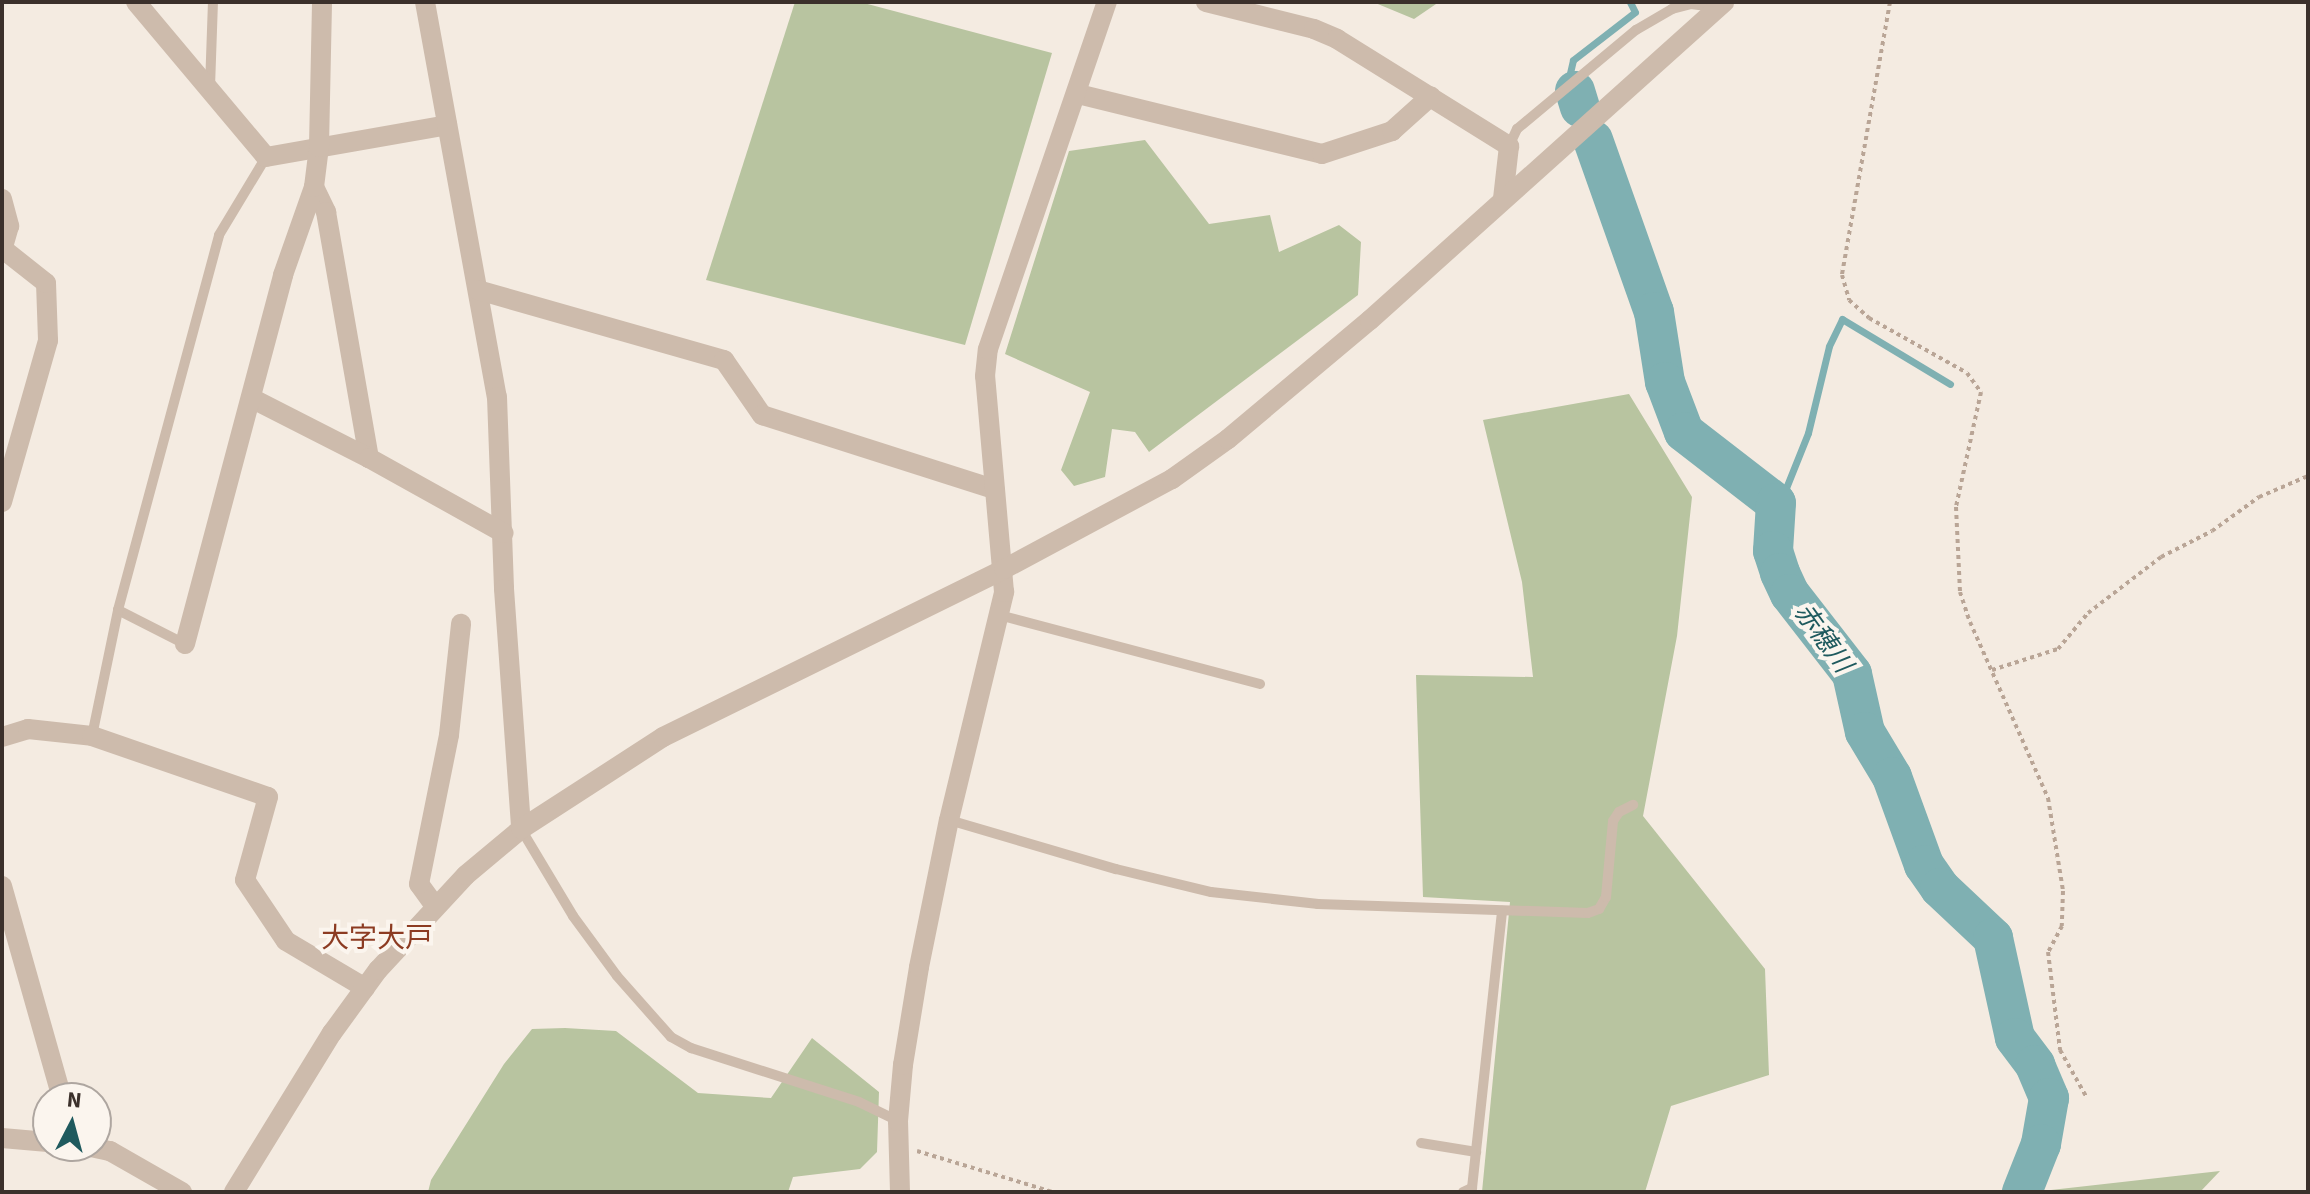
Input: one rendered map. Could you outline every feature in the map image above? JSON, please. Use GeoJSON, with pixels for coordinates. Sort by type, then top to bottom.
{"type":"FeatureCollection","features":[{"type":"Feature","properties":{"kind":"street"},"geometry":{"type":"LineString","coordinates":[[136,2],[266,157],[447,125]]}},
{"type":"Feature","properties":{"kind":"street"},"geometry":{"type":"LineString","coordinates":[[185,644],[283,275],[314,187],[319,147],[322,2]]}},
{"type":"Feature","properties":{"kind":"street"},"geometry":{"type":"LineString","coordinates":[[425,2],[497,397],[504,589],[521,829]]}},
{"type":"Feature","properties":{"kind":"street"},"geometry":{"type":"LineString","coordinates":[[900,1192],[898,1121],[914,995],[949,820],[999,615],[1004,569],[985,376],[988,349],[1016,261],[1078,94],[1107,2]]}},
{"type":"Feature","properties":{"kind":"street"},"geometry":{"type":"LineString","coordinates":[[1206,2],[1325,34],[1509,146],[1503,199]]}},
{"type":"Feature","properties":{"kind":"street"},"geometry":{"type":"LineString","coordinates":[[234,1192],[332,1033],[365,988],[435,906],[466,875],[521,829],[663,737],[1004,569],[1172,479],[1228,439],[1370,320],[1721,5]]}},
{"type":"Feature","properties":{"kind":"street"},"geometry":{"type":"LineString","coordinates":[[1078,94],[1322,154],[1392,131],[1431,96]]}},
{"type":"Feature","properties":{"kind":"street"},"geometry":{"type":"LineString","coordinates":[[314,187],[326,212],[369,458]]}},
{"type":"Feature","properties":{"kind":"street"},"geometry":{"type":"LineString","coordinates":[[2,199],[9,226],[3,249],[46,283],[48,340],[2,502]]}},
{"type":"Feature","properties":{"kind":"street"},"geometry":{"type":"LineString","coordinates":[[478,290],[724,360],[762,415],[850,440],[994,489]]}},
{"type":"Feature","properties":{"kind":"street"},"geometry":{"type":"LineString","coordinates":[[251,398],[369,458],[504,533]]}},
{"type":"Feature","properties":{"kind":"street"},"geometry":{"type":"LineString","coordinates":[[435,906],[419,884],[449,735],[461,624]]}},
{"type":"Feature","properties":{"kind":"street"},"geometry":{"type":"LineString","coordinates":[[2,737],[28,729],[92,736],[268,797],[245,880],[286,941],[365,988]]}},
{"type":"Feature","properties":{"kind":"street"},"geometry":{"type":"LineString","coordinates":[[2,886],[57,1082]]}},
{"type":"Feature","properties":{"kind":"street"},"geometry":{"type":"LineString","coordinates":[[2,1138],[32,1141]]}},
{"type":"Feature","properties":{"kind":"street"},"geometry":{"type":"LineString","coordinates":[[112,1152],[182,1192]]}},
{"type":"Feature","properties":{"kind":"lane"},"geometry":{"type":"LineString","coordinates":[[210,87],[213,2]]}},
{"type":"Feature","properties":{"kind":"lane"},"geometry":{"type":"LineString","coordinates":[[1509,146],[1517,129],[1636,30],[1672,9],[1691,4],[1721,5]]}},
{"type":"Feature","properties":{"kind":"lane"},"geometry":{"type":"LineString","coordinates":[[92,736],[118,610],[219,235],[266,157]]}},
{"type":"Feature","properties":{"kind":"lane"},"geometry":{"type":"LineString","coordinates":[[118,610],[185,644]]}},
{"type":"Feature","properties":{"kind":"lane"},"geometry":{"type":"LineString","coordinates":[[999,615],[1260,684]]}},
{"type":"Feature","properties":{"kind":"lane"},"geometry":{"type":"LineString","coordinates":[[949,820],[1116,869],[1211,892],[1318,904],[1588,913],[1599,909],[1606,897],[1613,821],[1619,812],[1633,805]]}},
{"type":"Feature","properties":{"kind":"lane"},"geometry":{"type":"LineString","coordinates":[[521,829],[573,916],[608,964],[671,1037],[691,1048],[859,1102],[898,1121]]}},
{"type":"Feature","properties":{"kind":"lane"},"geometry":{"type":"LineString","coordinates":[[1463,1192],[1472,1188],[1502,911]]}},
{"type":"Feature","properties":{"kind":"lane"},"geometry":{"type":"LineString","coordinates":[[1421,1143],[1476,1152]]}},
{"type":"Feature","properties":{"kind":"path"},"geometry":{"type":"LineString","coordinates":[[1890,2],[1842,275],[1849,300],[1869,318],[1967,373],[1981,392],[1956,507],[1960,592],[2048,798],[2063,891],[2062,926],[2048,952],[2060,1050],[2087,1098]]}},
{"type":"Feature","properties":{"kind":"path"},"geometry":{"type":"LineString","coordinates":[[1992,670],[2058,649],[2088,613],[2161,557],[2212,531],[2259,497],[2308,476]]}},
{"type":"Feature","properties":{"kind":"path"},"geometry":{"type":"LineString","coordinates":[[899,1146],[1053,1192]]}},
{"type":"Feature","properties":{"kind":"green space"},"geometry":{"type":"Polygon","coordinates":[[[795,2],[860,2],[1052,53],[965,345],[706,280],[795,2]]]}},
{"type":"Feature","properties":{"kind":"green space"},"geometry":{"type":"Polygon","coordinates":[[[1373,2],[1439,2],[1414,19],[1373,2]]]}},
{"type":"Feature","properties":{"kind":"green space"},"geometry":{"type":"Polygon","coordinates":[[[1145,140],[1209,224],[1270,215],[1279,252],[1339,225],[1361,242],[1358,295],[1149,452],[1135,432],[1112,429],[1105,477],[1074,486],[1061,470],[1090,392],[1005,354],[1069,151],[1145,140]]]}},
{"type":"Feature","properties":{"kind":"green space"},"geometry":{"type":"Polygon","coordinates":[[[1629,394],[1692,497],[1677,636],[1643,816],[1765,969],[1769,1075],[1671,1106],[1645,1192],[1482,1192],[1510,902],[1423,897],[1416,675],[1533,677],[1522,582],[1483,420],[1629,394]]]}},
{"type":"Feature","properties":{"kind":"green space"},"geometry":{"type":"Polygon","coordinates":[[[532,1029],[616,1031],[698,1093],[771,1098],[812,1038],[879,1092],[877,1152],[860,1169],[793,1177],[788,1192],[428,1192],[431,1180],[504,1064],[532,1029]]]}},
{"type":"Feature","properties":{"kind":"green space"},"geometry":{"type":"Polygon","coordinates":[[[2220,1171],[2200,1192],[2050,1192],[2051,1190],[2220,1171]]]}},
{"type":"Feature","properties":{"kind":"waterway","name":"赤穂川"},"geometry":{"type":"LineString","coordinates":[[1570,73],[1573,60],[1635,12],[1630,2]]}},
{"type":"Feature","properties":{"kind":"waterway","name":"赤穂川"},"geometry":{"type":"LineString","coordinates":[[1575,91],[1580,107]]}},
{"type":"Feature","properties":{"kind":"waterway","name":"赤穂川"},"geometry":{"type":"LineString","coordinates":[[1593,140],[1654,312],[1665,382],[1684,432],[1776,503],[1773,551],[1780,573],[1790,594],[1852,674],[1865,732],[1892,777],[1924,865],[1940,888],[1993,938],[2015,1038],[2035,1065],[2049,1098],[2041,1144],[2022,1192]]}},
{"type":"Feature","properties":{"kind":"waterway"},"geometry":{"type":"LineString","coordinates":[[1776,503],[1786,488],[1808,433],[1829,346],[1842,319],[1950,384]]}},
{"type":"Feature","properties":{"kind":"district","name":"大字大戸"},"geometry":{"type":"Point","coordinates":[377,938]}}]}
